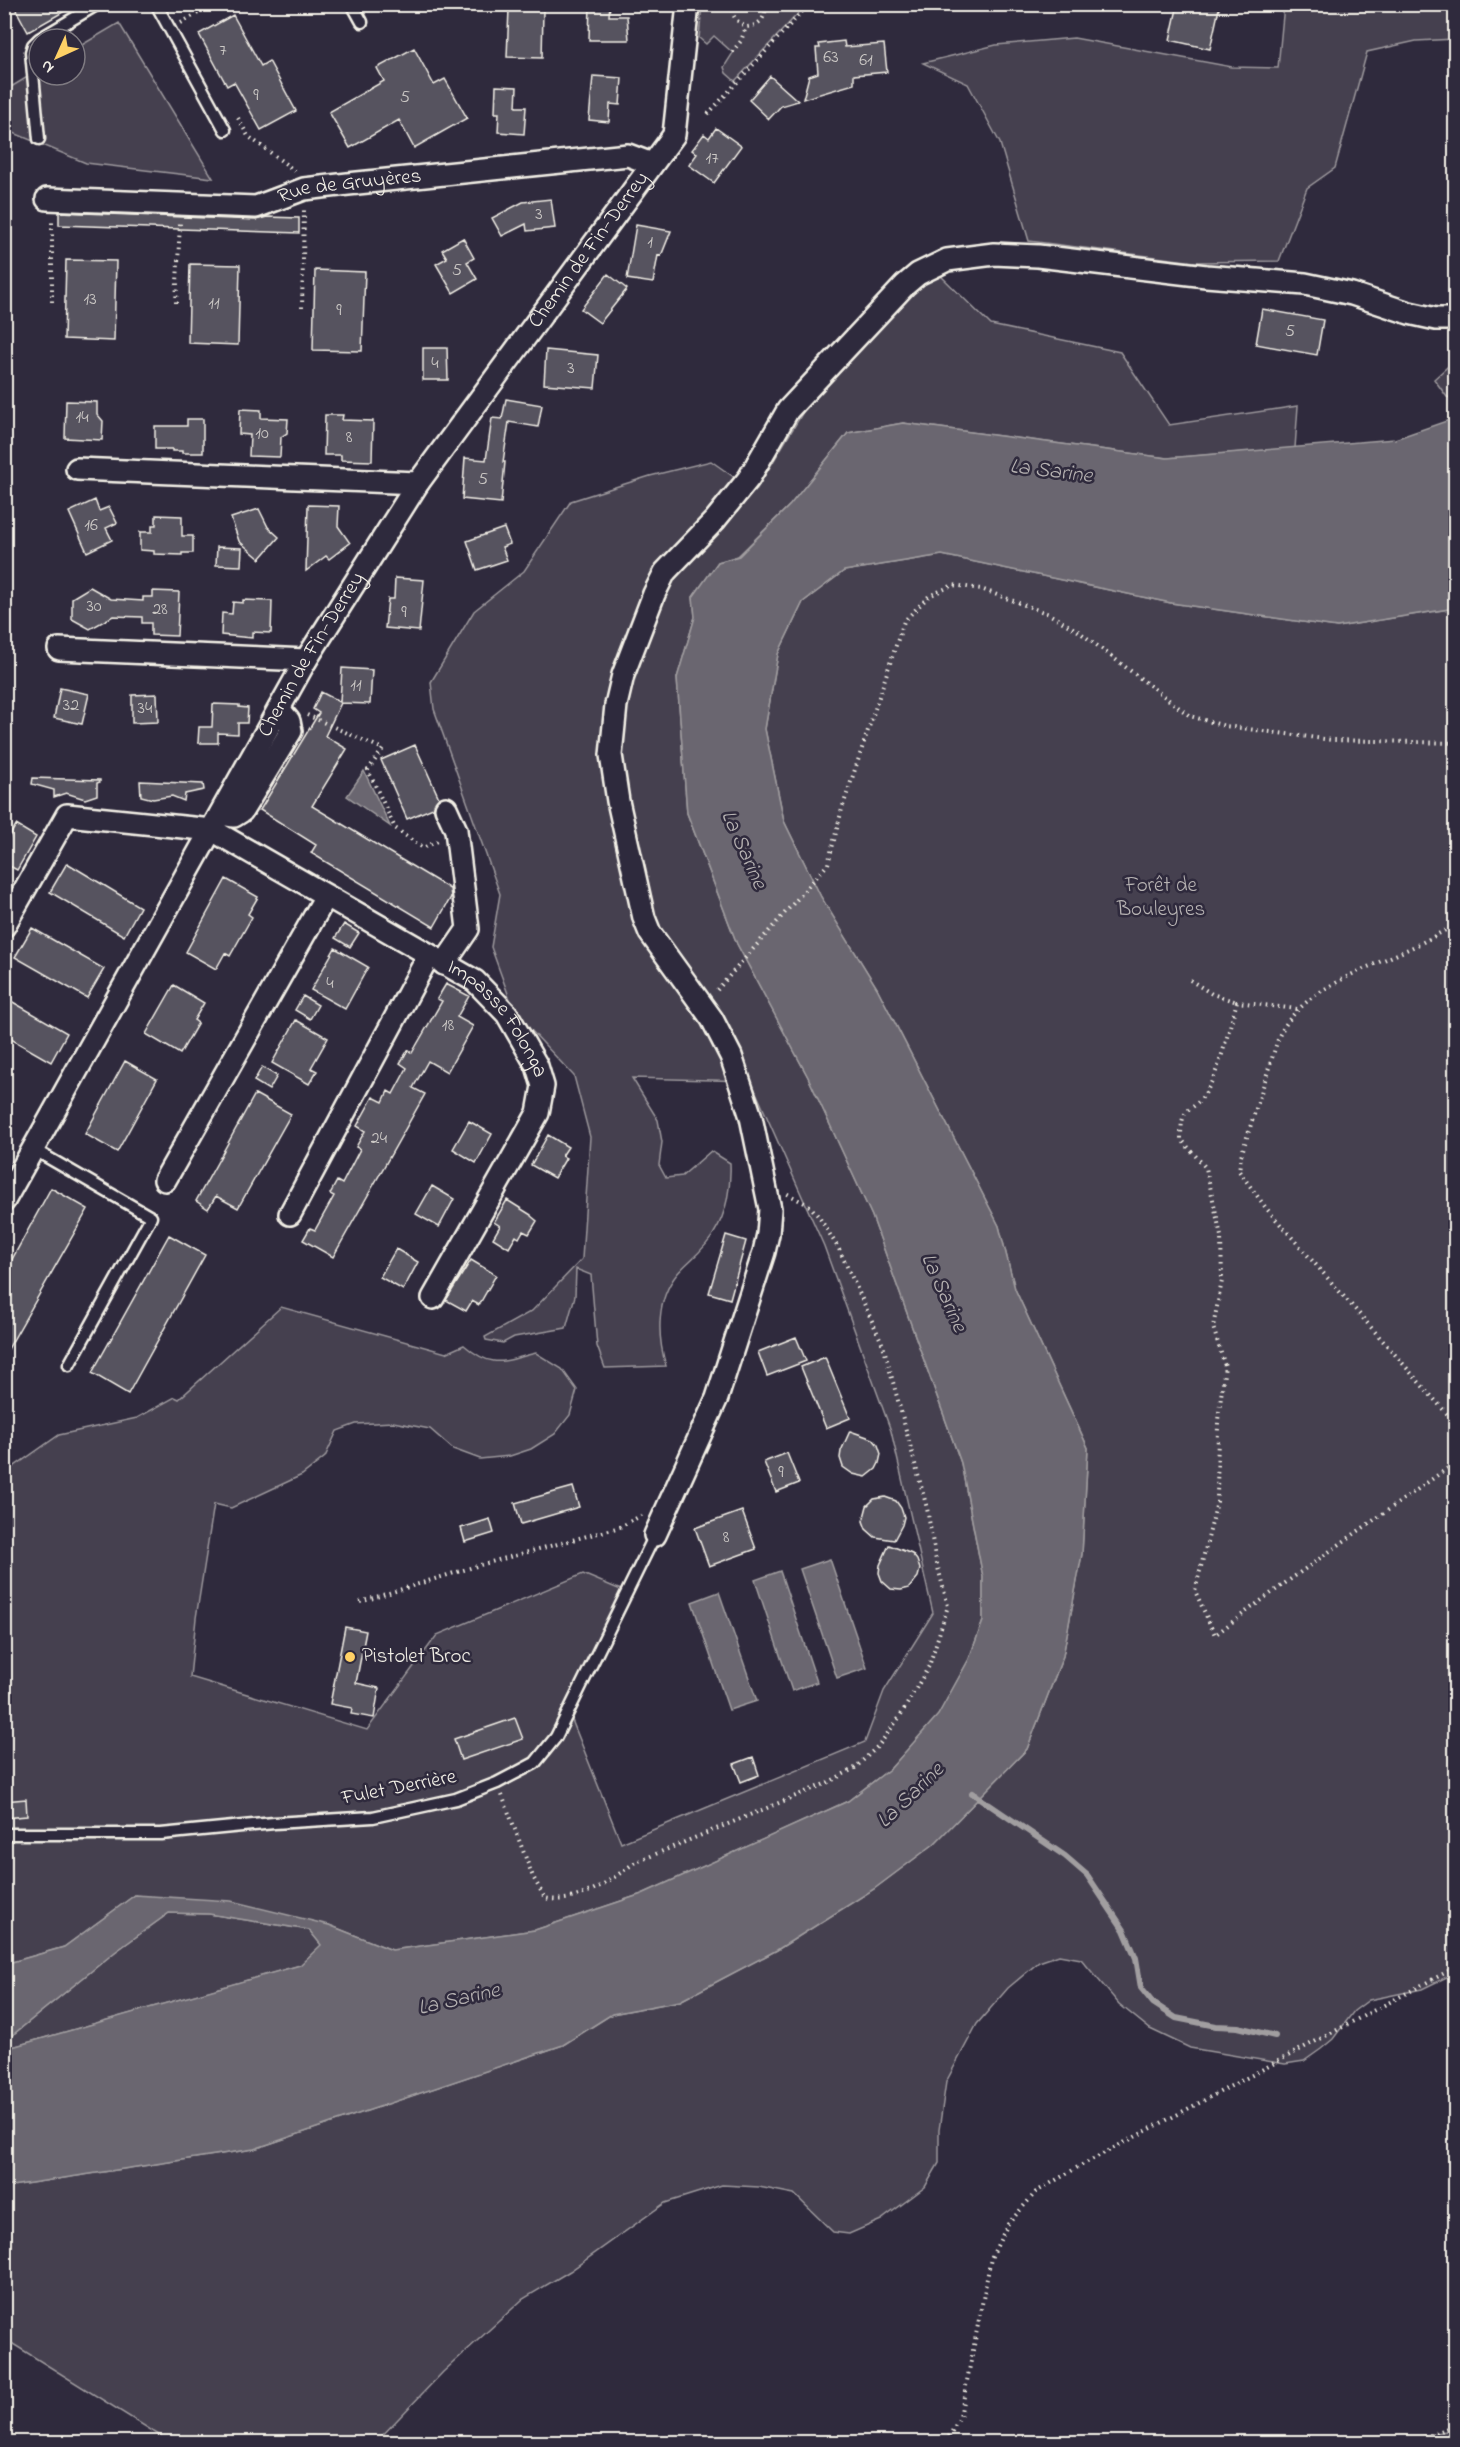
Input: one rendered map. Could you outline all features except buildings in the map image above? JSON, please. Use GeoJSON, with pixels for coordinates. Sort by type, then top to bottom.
{"type":"FeatureCollection","features":[{"type":"Feature","properties":{"kind":"street","name":"Chemin de Fin-Derrey"},"geometry":{"type":"LineString","coordinates":[[4,1201],[306,660],[418,483],[674,135],[688,4]]}},
{"type":"Feature","properties":{"kind":"street","name":"Rue de Gruyères"},"geometry":{"type":"LineString","coordinates":[[50,200],[256,207],[300,181],[628,155],[652,164]]}},
{"type":"Feature","properties":{"kind":"street"},"geometry":{"type":"LineString","coordinates":[[655,1534],[717,1398],[741,1327],[768,1234],[770,1209],[768,1190],[751,1117],[731,1056],[712,1019],[659,948],[644,918],[618,801],[611,755],[616,705],[623,675],[658,584],[665,572],[715,520],[749,478],[788,410],[904,285],[932,266],[966,256],[1038,256],[1149,267],[1206,276],[1305,284],[1352,294],[1409,313],[1436,319],[1455,320]]}},
{"type":"Feature","properties":{"kind":"street"},"geometry":{"type":"LineString","coordinates":[[77,469],[418,483]]}},
{"type":"Feature","properties":{"kind":"street"},"geometry":{"type":"LineString","coordinates":[[59,649],[306,660]]}},
{"type":"Feature","properties":{"kind":"street"},"geometry":{"type":"LineString","coordinates":[[290,1214],[437,959],[468,929],[456,832],[446,807]]}},
{"type":"Feature","properties":{"kind":"street"},"geometry":{"type":"LineString","coordinates":[[4,926],[67,815],[217,822]]}},
{"type":"Feature","properties":{"kind":"street","name":"Impasse Folonga"},"geometry":{"type":"LineString","coordinates":[[217,822],[326,896],[475,981],[507,1014],[537,1066],[543,1086],[538,1113],[433,1298]]}},
{"type":"Feature","properties":{"kind":"street"},"geometry":{"type":"LineString","coordinates":[[165,1180],[326,896]]}},
{"type":"Feature","properties":{"kind":"lane"},"geometry":{"type":"LineString","coordinates":[[59,27],[98,4]]}},
{"type":"Feature","properties":{"kind":"lane"},"geometry":{"type":"LineString","coordinates":[[156,4],[225,130]]}},
{"type":"Feature","properties":{"kind":"lane"},"geometry":{"type":"LineString","coordinates":[[352,4],[362,22]]}},
{"type":"Feature","properties":{"kind":"lane"},"geometry":{"type":"LineString","coordinates":[[34,87],[39,139]]}},
{"type":"Feature","properties":{"kind":"lane"},"geometry":{"type":"LineString","coordinates":[[33,1149],[151,1217],[69,1365]]}},
{"type":"Feature","properties":{"kind":"lane","name":"Fulet Derrière"},"geometry":{"type":"LineString","coordinates":[[4,1834],[161,1834],[274,1823],[373,1817],[456,1799],[497,1783],[535,1763],[556,1737],[655,1534]]}},
{"type":"Feature","properties":{"kind":"path"},"geometry":{"type":"LineString","coordinates":[[170,30],[214,4]]}},
{"type":"Feature","properties":{"kind":"path"},"geometry":{"type":"LineString","coordinates":[[733,4],[735,19],[746,27],[756,25],[765,16],[765,4]]}},
{"type":"Feature","properties":{"kind":"path"},"geometry":{"type":"LineString","coordinates":[[766,10],[775,9],[782,4]]}},
{"type":"Feature","properties":{"kind":"path"},"geometry":{"type":"LineString","coordinates":[[708,114],[809,4]]}},
{"type":"Feature","properties":{"kind":"path"},"geometry":{"type":"LineString","coordinates":[[732,52],[741,41],[746,27]]}},
{"type":"Feature","properties":{"kind":"path"},"geometry":{"type":"LineString","coordinates":[[219,119],[234,111],[248,136],[300,181],[302,308]]}},
{"type":"Feature","properties":{"kind":"path"},"geometry":{"type":"LineString","coordinates":[[50,200],[52,302]]}},
{"type":"Feature","properties":{"kind":"path"},"geometry":{"type":"LineString","coordinates":[[176,303],[181,204]]}},
{"type":"Feature","properties":{"kind":"path"},"geometry":{"type":"LineString","coordinates":[[733,969],[828,864],[842,809],[904,621],[929,596],[952,585],[981,589],[1049,614],[1078,631],[1190,716],[1225,726],[1332,740],[1455,743]]}},
{"type":"Feature","properties":{"kind":"path"},"geometry":{"type":"LineString","coordinates":[[300,712],[383,749],[369,770],[395,828],[423,848],[456,832]]}},
{"type":"Feature","properties":{"kind":"path"},"geometry":{"type":"LineString","coordinates":[[1455,924],[1410,949],[1346,978],[1297,1009],[1279,1036],[1241,1156],[1239,1171],[1266,1208],[1455,1424]]}},
{"type":"Feature","properties":{"kind":"path"},"geometry":{"type":"LineString","coordinates":[[1190,980],[1212,994],[1237,1002],[1297,1009]]}},
{"type":"Feature","properties":{"kind":"path"},"geometry":{"type":"LineString","coordinates":[[1237,1002],[1206,1092],[1184,1112],[1181,1126],[1181,1139],[1206,1168],[1221,1236],[1222,1281],[1213,1327],[1225,1365],[1218,1420],[1217,1502],[1195,1592],[1215,1635],[1286,1581],[1455,1462]]}},
{"type":"Feature","properties":{"kind":"path"},"geometry":{"type":"LineString","coordinates":[[497,1783],[532,1878],[544,1898],[556,1901],[576,1896],[611,1880],[634,1863],[826,1783],[855,1768],[879,1745],[900,1718],[929,1666],[948,1606],[935,1556],[927,1508],[883,1344],[844,1258],[819,1217],[810,1206],[790,1194],[768,1190]]}},
{"type":"Feature","properties":{"kind":"path"},"geometry":{"type":"LineString","coordinates":[[360,1602],[480,1565],[620,1527],[672,1499]]}},
{"type":"Feature","properties":{"kind":"path"},"geometry":{"type":"LineString","coordinates":[[946,2442],[960,2417],[992,2258],[1008,2223],[1036,2192],[1089,2161],[1455,1967]]}},
{"type":"Feature","properties":{"kind":"path"},"geometry":{"type":"LineString","coordinates":[[1413,2442],[1455,2425]]}},
{"type":"Feature","properties":{"kind":"green space"},"geometry":{"type":"Polygon","coordinates":[[[702,4],[806,5],[735,81],[726,73],[724,67],[733,53],[714,36],[706,44],[699,38],[702,4]]]}},
{"type":"Feature","properties":{"kind":"green space"},"geometry":{"type":"Polygon","coordinates":[[[1284,5],[1369,5],[1374,9],[1455,5],[1455,39],[1416,41],[1367,52],[1335,168],[1307,188],[1279,261],[1195,262],[1029,241],[1000,143],[968,84],[923,63],[996,45],[1074,38],[1232,67],[1278,68],[1284,5]]]}},
{"type":"Feature","properties":{"kind":"green space"},"geometry":{"type":"Polygon","coordinates":[[[119,23],[213,178],[86,163],[9,131],[6,90],[27,77],[27,87],[87,87],[87,42],[119,23]]]}},
{"type":"Feature","properties":{"kind":"green space"},"geometry":{"type":"Polygon","coordinates":[[[937,272],[991,325],[1120,352],[1169,425],[1298,406],[1295,448],[1167,458],[903,423],[848,433],[790,505],[738,556],[718,562],[693,597],[695,617],[677,678],[687,813],[737,944],[808,1077],[872,1216],[961,1463],[983,1577],[983,1621],[969,1659],[938,1716],[891,1768],[848,1801],[642,1894],[535,1930],[392,1950],[329,1925],[135,1895],[64,1947],[5,1964],[5,1473],[59,1435],[137,1418],[175,1397],[179,1399],[281,1307],[446,1353],[464,1345],[483,1358],[491,1361],[506,1361],[536,1353],[562,1369],[577,1390],[570,1415],[555,1434],[531,1449],[510,1456],[480,1459],[453,1449],[430,1429],[393,1422],[356,1424],[337,1431],[325,1457],[302,1475],[231,1508],[214,1504],[196,1618],[190,1677],[367,1730],[437,1635],[583,1574],[628,1593],[570,1715],[621,1843],[865,1742],[884,1691],[933,1613],[891,1431],[824,1246],[751,1081],[632,1078],[658,1120],[662,1142],[659,1165],[666,1178],[682,1176],[711,1151],[730,1163],[730,1181],[722,1217],[706,1245],[677,1274],[665,1295],[660,1331],[666,1366],[605,1368],[597,1346],[591,1275],[576,1269],[575,1296],[566,1328],[514,1337],[503,1343],[486,1340],[485,1337],[532,1311],[582,1259],[590,1137],[574,1076],[515,1013],[491,947],[500,894],[434,709],[431,682],[474,611],[524,571],[571,501],[650,476],[711,461],[755,492],[833,362],[937,272]]]}},
{"type":"Feature","properties":{"kind":"green space"},"geometry":{"type":"Polygon","coordinates":[[[1455,360],[1455,399],[1447,397],[1434,379],[1455,360]]]}},
{"type":"Feature","properties":{"kind":"green space","name":"Forêt de Bouleyres"},"geometry":{"type":"Polygon","coordinates":[[[942,555],[1171,603],[1337,627],[1455,608],[1455,1973],[1422,1989],[1369,2000],[1354,2011],[1333,2039],[1321,2049],[1304,2061],[1285,2064],[1190,2048],[1150,2029],[1119,2004],[1081,1959],[1059,1955],[1039,1962],[1008,1988],[977,2024],[946,2082],[939,2130],[939,2163],[925,2187],[881,2220],[849,2234],[833,2232],[794,2194],[759,2187],[722,2185],[665,2203],[570,2271],[523,2299],[443,2372],[376,2442],[170,2442],[5,2339],[5,2187],[254,2149],[563,2045],[612,2014],[680,2001],[777,1950],[874,1889],[934,1844],[1027,1749],[1063,1656],[1082,1554],[1088,1448],[1015,1289],[999,1226],[877,988],[821,897],[784,821],[765,729],[778,654],[803,602],[844,571],[942,555]]]}},
{"type":"Feature","properties":{"kind":"green space"},"geometry":{"type":"Polygon","coordinates":[[[169,1913],[209,1914],[309,1930],[322,1945],[301,1965],[5,2049],[5,2041],[115,1952],[169,1913]]]}},
{"type":"Feature","properties":{"kind":"green space"},"geometry":{"type":"Polygon","coordinates":[[[1455,2429],[1455,2442],[1397,2442],[1405,2440],[1455,2429]]]}},
{"type":"Feature","properties":{"kind":"water","name":"La Sarine"},"geometry":{"type":"Polygon","coordinates":[[[1455,418],[1455,608],[1337,627],[1171,603],[942,555],[844,571],[803,602],[778,654],[765,729],[784,821],[821,897],[877,988],[999,1226],[1015,1289],[1088,1448],[1082,1554],[1063,1656],[1027,1749],[934,1844],[874,1889],[777,1950],[680,2001],[612,2014],[563,2045],[254,2149],[5,2187],[5,2049],[300,1965],[321,1945],[309,1930],[209,1914],[169,1913],[115,1952],[5,2041],[5,1964],[64,1947],[135,1895],[231,1901],[329,1925],[392,1950],[535,1930],[642,1894],[848,1801],[891,1768],[938,1715],[969,1659],[983,1621],[983,1577],[961,1463],[872,1216],[808,1077],[737,944],[687,813],[677,678],[695,617],[693,597],[718,562],[739,556],[790,505],[848,433],[903,423],[1167,458],[1395,439],[1455,418]]]}},
{"type":"Feature","properties":{"kind":"water"},"geometry":{"type":"Polygon","coordinates":[[[364,771],[390,826],[347,796],[364,771]]]}},
{"type":"Feature","properties":{"kind":"water"},"geometry":{"type":"Polygon","coordinates":[[[830,1559],[867,1668],[837,1678],[800,1569],[830,1559]]]}},
{"type":"Feature","properties":{"kind":"water"},"geometry":{"type":"Polygon","coordinates":[[[780,1571],[817,1682],[792,1691],[755,1580],[780,1571]]]}},
{"type":"Feature","properties":{"kind":"water"},"geometry":{"type":"Polygon","coordinates":[[[719,1592],[757,1701],[729,1710],[692,1602],[719,1592]]]}},
{"type":"Feature","properties":{"kind":"waterway"},"geometry":{"type":"LineString","coordinates":[[972,1793],[1065,1856],[1087,1875],[1124,1930],[1136,1958],[1141,1988],[1153,2003],[1176,2018],[1216,2026],[1238,2027],[1275,2036]]}},
{"type":"Feature","properties":{"kind":"place","name":"Pistolet Broc"},"geometry":{"type":"Point","coordinates":[350,1657]}}]}
